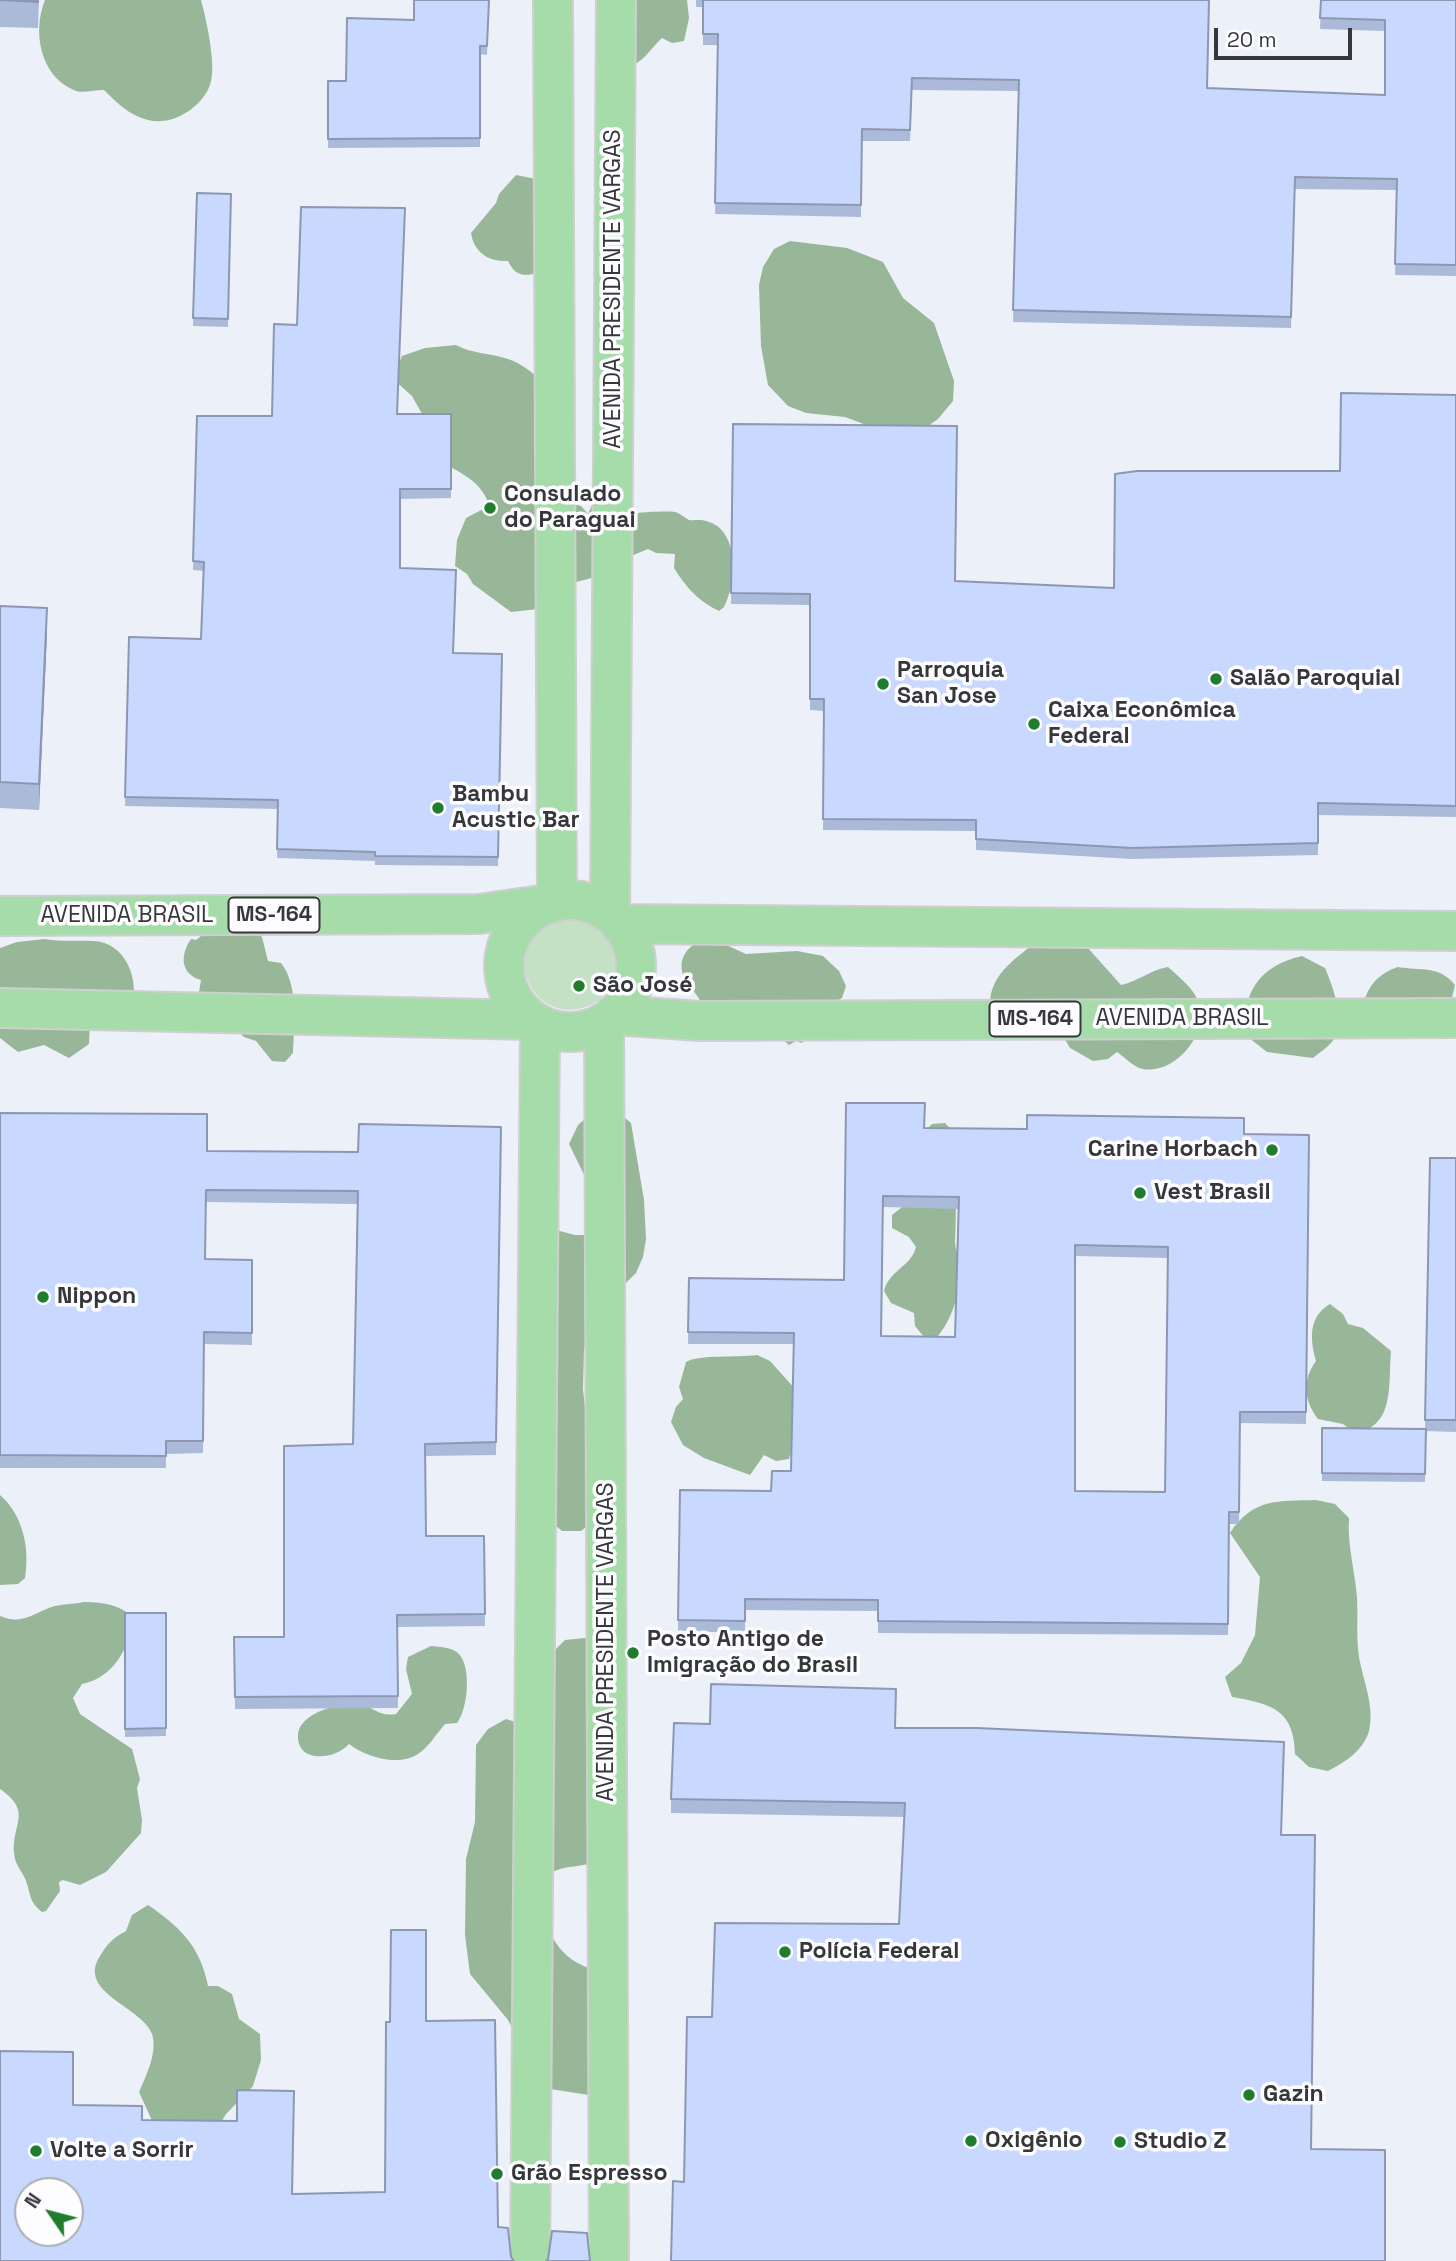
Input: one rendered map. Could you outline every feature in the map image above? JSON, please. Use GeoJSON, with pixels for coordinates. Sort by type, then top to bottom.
{"type":"FeatureCollection","features":[{"type":"Feature","properties":{"kind":"main road"},"geometry":{"type":"LineString","coordinates":[[530,2261],[536,1022],[509,992],[504,975],[504,957],[519,925],[552,903],[554,0]]}},
{"type":"Feature","properties":{"kind":"main road","name":"AVENIDA PRESIDENTE VARGAS"},"geometry":{"type":"LineString","coordinates":[[615,919],[616,0]]}},
{"type":"Feature","properties":{"kind":"main road","name":"MS-164"},"geometry":{"type":"LineString","coordinates":[[552,903],[585,902],[615,919],[1456,931]]}},
{"type":"Feature","properties":{"kind":"main road","name":"AVENIDA BRASIL"},"geometry":{"type":"LineString","coordinates":[[0,916],[479,914],[552,903]]}},
{"type":"Feature","properties":{"kind":"main road"},"geometry":{"type":"LineString","coordinates":[[609,1019],[628,997],[635,976],[635,954],[615,919]]}},
{"type":"Feature","properties":{"kind":"main road","name":"MS-164"},"geometry":{"type":"LineString","coordinates":[[0,1009],[536,1022],[572,1032],[609,1019]]}},
{"type":"Feature","properties":{"kind":"main road","name":"AVENIDA BRASIL"},"geometry":{"type":"LineString","coordinates":[[609,1019],[700,1021],[1456,1017]]}},
{"type":"Feature","properties":{"kind":"main road","name":"AVENIDA PRESIDENTE VARGAS"},"geometry":{"type":"LineString","coordinates":[[609,1019],[609,2261]]}},
{"type":"Feature","properties":{"kind":"green space"},"geometry":{"type":"Polygon","coordinates":[[[45,0],[201,0],[212,63],[208,90],[187,112],[178,117],[158,121],[141,118],[129,112],[104,90],[76,91],[54,75],[42,52],[39,26],[45,0]]]}},
{"type":"Feature","properties":{"kind":"green space"},"geometry":{"type":"Polygon","coordinates":[[[611,0],[687,0],[689,18],[684,41],[672,43],[662,38],[643,59],[629,66],[611,0]]]}},
{"type":"Feature","properties":{"kind":"green space"},"geometry":{"type":"Polygon","coordinates":[[[516,175],[541,180],[538,273],[523,275],[513,269],[508,261],[488,258],[475,246],[471,233],[516,175]]]}},
{"type":"Feature","properties":{"kind":"green space"},"geometry":{"type":"Polygon","coordinates":[[[790,241],[847,248],[883,262],[903,298],[934,323],[954,381],[953,401],[938,419],[915,435],[888,433],[845,417],[806,413],[788,406],[768,385],[761,346],[759,285],[763,267],[774,249],[790,241]]]}},
{"type":"Feature","properties":{"kind":"green space"},"geometry":{"type":"Polygon","coordinates":[[[456,345],[508,359],[528,370],[545,385],[567,413],[574,423],[568,502],[581,506],[588,514],[595,499],[624,506],[632,514],[675,512],[689,520],[704,520],[717,526],[725,534],[733,558],[731,585],[724,607],[719,611],[688,587],[674,568],[675,554],[656,553],[648,549],[624,559],[603,575],[576,582],[538,609],[511,612],[473,584],[467,574],[455,566],[457,540],[466,518],[489,506],[486,498],[471,480],[443,463],[426,421],[412,396],[393,379],[402,356],[425,348],[456,345]]]}},
{"type":"Feature","properties":{"kind":"green space"},"geometry":{"type":"Polygon","coordinates":[[[570,920],[587,924],[602,933],[611,948],[615,965],[611,982],[602,997],[587,1006],[570,1010],[553,1006],[538,997],[529,982],[525,965],[529,948],[538,933],[553,924],[570,920]]]}},
{"type":"Feature","properties":{"kind":"green space"},"geometry":{"type":"Polygon","coordinates":[[[252,928],[262,937],[268,961],[281,963],[291,983],[294,1006],[293,1053],[285,1062],[272,1061],[256,1041],[244,1037],[202,998],[199,992],[201,980],[189,973],[184,963],[185,951],[191,939],[196,940],[206,932],[252,928]]]}},
{"type":"Feature","properties":{"kind":"green space"},"geometry":{"type":"Polygon","coordinates":[[[711,938],[746,954],[797,951],[823,956],[839,971],[846,986],[842,998],[831,1004],[802,1043],[796,1041],[789,1045],[780,1037],[702,1006],[683,975],[682,960],[685,953],[696,943],[711,938]]]}},
{"type":"Feature","properties":{"kind":"green space"},"geometry":{"type":"Polygon","coordinates":[[[45,939],[104,943],[121,954],[131,971],[133,1001],[90,1018],[89,1044],[69,1058],[44,1045],[18,1052],[0,1038],[0,948],[17,942],[45,939]]]}},
{"type":"Feature","properties":{"kind":"green space"},"geometry":{"type":"Polygon","coordinates":[[[1038,940],[1087,947],[1121,985],[1168,967],[1190,988],[1199,1004],[1201,1016],[1193,1041],[1175,1061],[1164,1067],[1139,1068],[1117,1052],[1108,1059],[1093,1061],[1070,1048],[1063,1036],[990,1002],[1000,974],[1038,940]]]}},
{"type":"Feature","properties":{"kind":"green space"},"geometry":{"type":"Polygon","coordinates":[[[1302,956],[1325,968],[1338,1013],[1334,1039],[1313,1058],[1267,1052],[1244,1034],[1247,1006],[1256,983],[1275,966],[1302,956]]]}},
{"type":"Feature","properties":{"kind":"green space"},"geometry":{"type":"Polygon","coordinates":[[[1398,967],[1429,970],[1449,979],[1455,985],[1449,1010],[1363,1005],[1375,981],[1398,967]]]}},
{"type":"Feature","properties":{"kind":"green space"},"geometry":{"type":"Polygon","coordinates":[[[605,1101],[631,1123],[644,1200],[646,1239],[643,1257],[636,1273],[595,1313],[584,1350],[583,1389],[597,1518],[581,1531],[562,1531],[548,1519],[556,1230],[575,1235],[595,1235],[595,1197],[569,1144],[578,1125],[605,1101]]]}},
{"type":"Feature","properties":{"kind":"green space"},"geometry":{"type":"Polygon","coordinates":[[[945,1123],[954,1133],[955,1241],[960,1277],[951,1314],[936,1338],[924,1337],[915,1326],[914,1313],[891,1303],[884,1291],[891,1278],[910,1259],[916,1247],[909,1237],[892,1228],[892,1215],[906,1204],[923,1133],[932,1124],[945,1123]]]}},
{"type":"Feature","properties":{"kind":"green space"},"geometry":{"type":"Polygon","coordinates":[[[1330,1304],[1343,1314],[1348,1324],[1363,1328],[1391,1351],[1387,1402],[1377,1423],[1367,1429],[1353,1432],[1343,1424],[1318,1419],[1310,1405],[1306,1390],[1308,1376],[1316,1361],[1312,1329],[1318,1315],[1330,1304]]]}},
{"type":"Feature","properties":{"kind":"green space"},"geometry":{"type":"Polygon","coordinates":[[[757,1355],[770,1361],[796,1390],[793,1446],[789,1459],[776,1461],[764,1455],[750,1475],[704,1458],[683,1445],[671,1422],[676,1407],[683,1399],[679,1387],[686,1362],[700,1358],[757,1355]]]}},
{"type":"Feature","properties":{"kind":"green space"},"geometry":{"type":"Polygon","coordinates":[[[0,1495],[14,1512],[23,1533],[25,1578],[18,1584],[0,1585],[0,1495]]]}},
{"type":"Feature","properties":{"kind":"green space"},"geometry":{"type":"Polygon","coordinates":[[[1316,1500],[1335,1504],[1349,1518],[1357,1598],[1358,1650],[1371,1713],[1369,1731],[1358,1750],[1328,1771],[1309,1767],[1295,1754],[1290,1727],[1278,1711],[1269,1706],[1232,1697],[1225,1677],[1241,1663],[1255,1635],[1260,1577],[1230,1533],[1257,1507],[1278,1502],[1316,1500]]]}},
{"type":"Feature","properties":{"kind":"green space"},"geometry":{"type":"Polygon","coordinates":[[[84,1602],[112,1605],[135,1619],[118,1660],[103,1675],[82,1684],[73,1698],[80,1714],[132,1749],[140,1779],[137,1788],[142,1820],[141,1833],[106,1872],[80,1885],[63,1880],[59,1882],[60,1891],[46,1911],[42,1912],[30,1896],[26,1880],[15,1858],[14,1843],[19,1818],[16,1804],[0,1789],[0,1616],[22,1619],[55,1606],[84,1602]]]}},
{"type":"Feature","properties":{"kind":"green space"},"geometry":{"type":"Polygon","coordinates":[[[585,1638],[604,1645],[600,1861],[553,1871],[532,1893],[559,1947],[577,1963],[589,1968],[595,2096],[544,2088],[508,2020],[470,1974],[465,1935],[466,1859],[475,1822],[476,1745],[488,1729],[506,1719],[524,1725],[552,1653],[565,1640],[585,1638]]]}},
{"type":"Feature","properties":{"kind":"green space"},"geometry":{"type":"Polygon","coordinates":[[[431,1646],[455,1651],[465,1667],[466,1698],[457,1723],[445,1724],[422,1751],[401,1760],[382,1759],[349,1744],[326,1756],[310,1755],[303,1750],[298,1734],[301,1726],[323,1710],[353,1704],[385,1714],[396,1714],[412,1694],[406,1669],[408,1657],[431,1646]]]}},
{"type":"Feature","properties":{"kind":"green space"},"geometry":{"type":"Polygon","coordinates":[[[148,1905],[170,1921],[187,1939],[200,1960],[208,1986],[218,1986],[232,1994],[239,2019],[260,2034],[261,2060],[253,2086],[226,2114],[205,2148],[160,2138],[139,2092],[152,2056],[152,2034],[146,2024],[114,1999],[97,1980],[95,1969],[103,1951],[111,1941],[126,1931],[132,1915],[148,1905]]]}},
{"type":"Feature","properties":{"kind":"building"},"geometry":{"type":"Polygon","coordinates":[[[0,0],[38,0],[38,2],[0,0]]]}},
{"type":"Feature","properties":{"kind":"building"},"geometry":{"type":"Polygon","coordinates":[[[414,0],[489,0],[487,46],[480,46],[480,138],[328,139],[328,81],[346,81],[347,18],[414,20],[414,0]]]}},
{"type":"Feature","properties":{"kind":"building"},"geometry":{"type":"Polygon","coordinates":[[[703,0],[1209,0],[1207,88],[1385,95],[1385,20],[1320,18],[1321,0],[1456,0],[1456,265],[1395,264],[1397,179],[1295,177],[1291,317],[1013,310],[1019,80],[912,78],[910,130],[862,129],[861,205],[715,203],[718,34],[703,34],[703,0]]]}},
{"type":"Feature","properties":{"kind":"building"},"geometry":{"type":"Polygon","coordinates":[[[197,193],[231,194],[228,319],[193,318],[197,193]]]}},
{"type":"Feature","properties":{"kind":"building"},"geometry":{"type":"Polygon","coordinates":[[[301,207],[405,208],[397,414],[451,414],[451,489],[400,489],[400,568],[456,570],[453,653],[502,654],[498,857],[375,856],[375,852],[277,849],[278,800],[125,797],[129,637],[201,639],[204,562],[193,561],[197,416],[272,416],[274,324],[297,325],[301,207]]]}},
{"type":"Feature","properties":{"kind":"building"},"geometry":{"type":"Polygon","coordinates":[[[1341,393],[1456,395],[1456,806],[1318,803],[1318,843],[1132,848],[976,839],[976,820],[823,819],[824,699],[810,699],[810,594],[731,593],[733,424],[957,426],[955,581],[1114,588],[1115,474],[1137,471],[1340,471],[1341,393]]]}},
{"type":"Feature","properties":{"kind":"building"},"geometry":{"type":"Polygon","coordinates":[[[0,606],[47,608],[39,784],[0,782],[0,606]]]}},
{"type":"Feature","properties":{"kind":"building"},"geometry":{"type":"Polygon","coordinates":[[[846,1103],[925,1103],[924,1128],[1027,1129],[1027,1115],[1244,1118],[1244,1134],[1309,1135],[1306,1412],[1240,1412],[1239,1512],[1229,1512],[1228,1624],[878,1621],[878,1600],[745,1599],[745,1621],[678,1620],[680,1490],[771,1491],[772,1471],[791,1471],[794,1333],[688,1332],[689,1278],[844,1280],[846,1103]],[[883,1196],[881,1336],[955,1337],[959,1197],[883,1196]],[[1075,1245],[1075,1491],[1165,1492],[1168,1247],[1075,1245]]]}},
{"type":"Feature","properties":{"kind":"building"},"geometry":{"type":"Polygon","coordinates":[[[0,1113],[207,1114],[207,1151],[358,1152],[359,1124],[501,1127],[496,1442],[425,1444],[426,1536],[484,1536],[485,1614],[397,1615],[398,1696],[235,1697],[234,1637],[284,1637],[284,1446],[353,1444],[358,1191],[206,1190],[205,1259],[252,1260],[252,1333],[204,1332],[203,1441],[166,1441],[166,1456],[0,1455],[0,1113]]]}},
{"type":"Feature","properties":{"kind":"building"},"geometry":{"type":"Polygon","coordinates":[[[1430,1158],[1456,1158],[1456,1420],[1425,1420],[1430,1158]]]}},
{"type":"Feature","properties":{"kind":"building"},"geometry":{"type":"Polygon","coordinates":[[[1322,1428],[1426,1429],[1425,1474],[1322,1473],[1322,1428]]]}},
{"type":"Feature","properties":{"kind":"building"},"geometry":{"type":"Polygon","coordinates":[[[125,1613],[166,1613],[166,1728],[125,1729],[125,1613]]]}},
{"type":"Feature","properties":{"kind":"building"},"geometry":{"type":"Polygon","coordinates":[[[711,1684],[896,1689],[895,1728],[977,1728],[1284,1742],[1281,1835],[1315,1835],[1311,2149],[1385,2150],[1385,2261],[671,2261],[673,2181],[684,2182],[687,2017],[712,2017],[715,1923],[899,1924],[905,1803],[671,1799],[674,1723],[710,1724],[711,1684]]]}},
{"type":"Feature","properties":{"kind":"building"},"geometry":{"type":"Polygon","coordinates":[[[391,1930],[426,1930],[426,2021],[495,2020],[498,2227],[508,2228],[511,2257],[514,2261],[0,2261],[0,2051],[73,2052],[73,2105],[142,2106],[142,2120],[237,2121],[237,2090],[294,2091],[292,2194],[385,2192],[386,2022],[390,2022],[391,1930]]]}},
{"type":"Feature","properties":{"kind":"building"},"geometry":{"type":"Polygon","coordinates":[[[552,2231],[587,2233],[590,2261],[546,2261],[552,2231]]]}},
{"type":"Feature","properties":{"kind":"place","name":"Consulado do Paraguai"},"geometry":{"type":"Point","coordinates":[490,508]}},
{"type":"Feature","properties":{"kind":"place","name":"Salão Paroquial"},"geometry":{"type":"Point","coordinates":[1216,679]}},
{"type":"Feature","properties":{"kind":"place","name":"Parroquia San Jose"},"geometry":{"type":"Point","coordinates":[883,684]}},
{"type":"Feature","properties":{"kind":"place","name":"Caixa Econômica Federal"},"geometry":{"type":"Point","coordinates":[1034,724]}},
{"type":"Feature","properties":{"kind":"place","name":"Bambu Acustic Bar"},"geometry":{"type":"Point","coordinates":[438,808]}},
{"type":"Feature","properties":{"kind":"place","name":"São José"},"geometry":{"type":"Point","coordinates":[579,986]}},
{"type":"Feature","properties":{"kind":"place","name":"Carine Horbach"},"geometry":{"type":"Point","coordinates":[1272,1150]}},
{"type":"Feature","properties":{"kind":"place","name":"Vest Brasil"},"geometry":{"type":"Point","coordinates":[1140,1193]}},
{"type":"Feature","properties":{"kind":"place","name":"Nippon"},"geometry":{"type":"Point","coordinates":[43,1297]}},
{"type":"Feature","properties":{"kind":"place","name":"Posto Antigo de Imigração do Brasil"},"geometry":{"type":"Point","coordinates":[633,1653]}},
{"type":"Feature","properties":{"kind":"place","name":"Polícia Federal"},"geometry":{"type":"Point","coordinates":[785,1952]}},
{"type":"Feature","properties":{"kind":"place","name":"Gazin"},"geometry":{"type":"Point","coordinates":[1249,2095]}},
{"type":"Feature","properties":{"kind":"place","name":"Oxigênio"},"geometry":{"type":"Point","coordinates":[971,2141]}},
{"type":"Feature","properties":{"kind":"place","name":"Studio Z"},"geometry":{"type":"Point","coordinates":[1120,2142]}},
{"type":"Feature","properties":{"kind":"place","name":"Volte a Sorrir"},"geometry":{"type":"Point","coordinates":[36,2151]}},
{"type":"Feature","properties":{"kind":"place","name":"Grão Espresso"},"geometry":{"type":"Point","coordinates":[497,2174]}}]}
